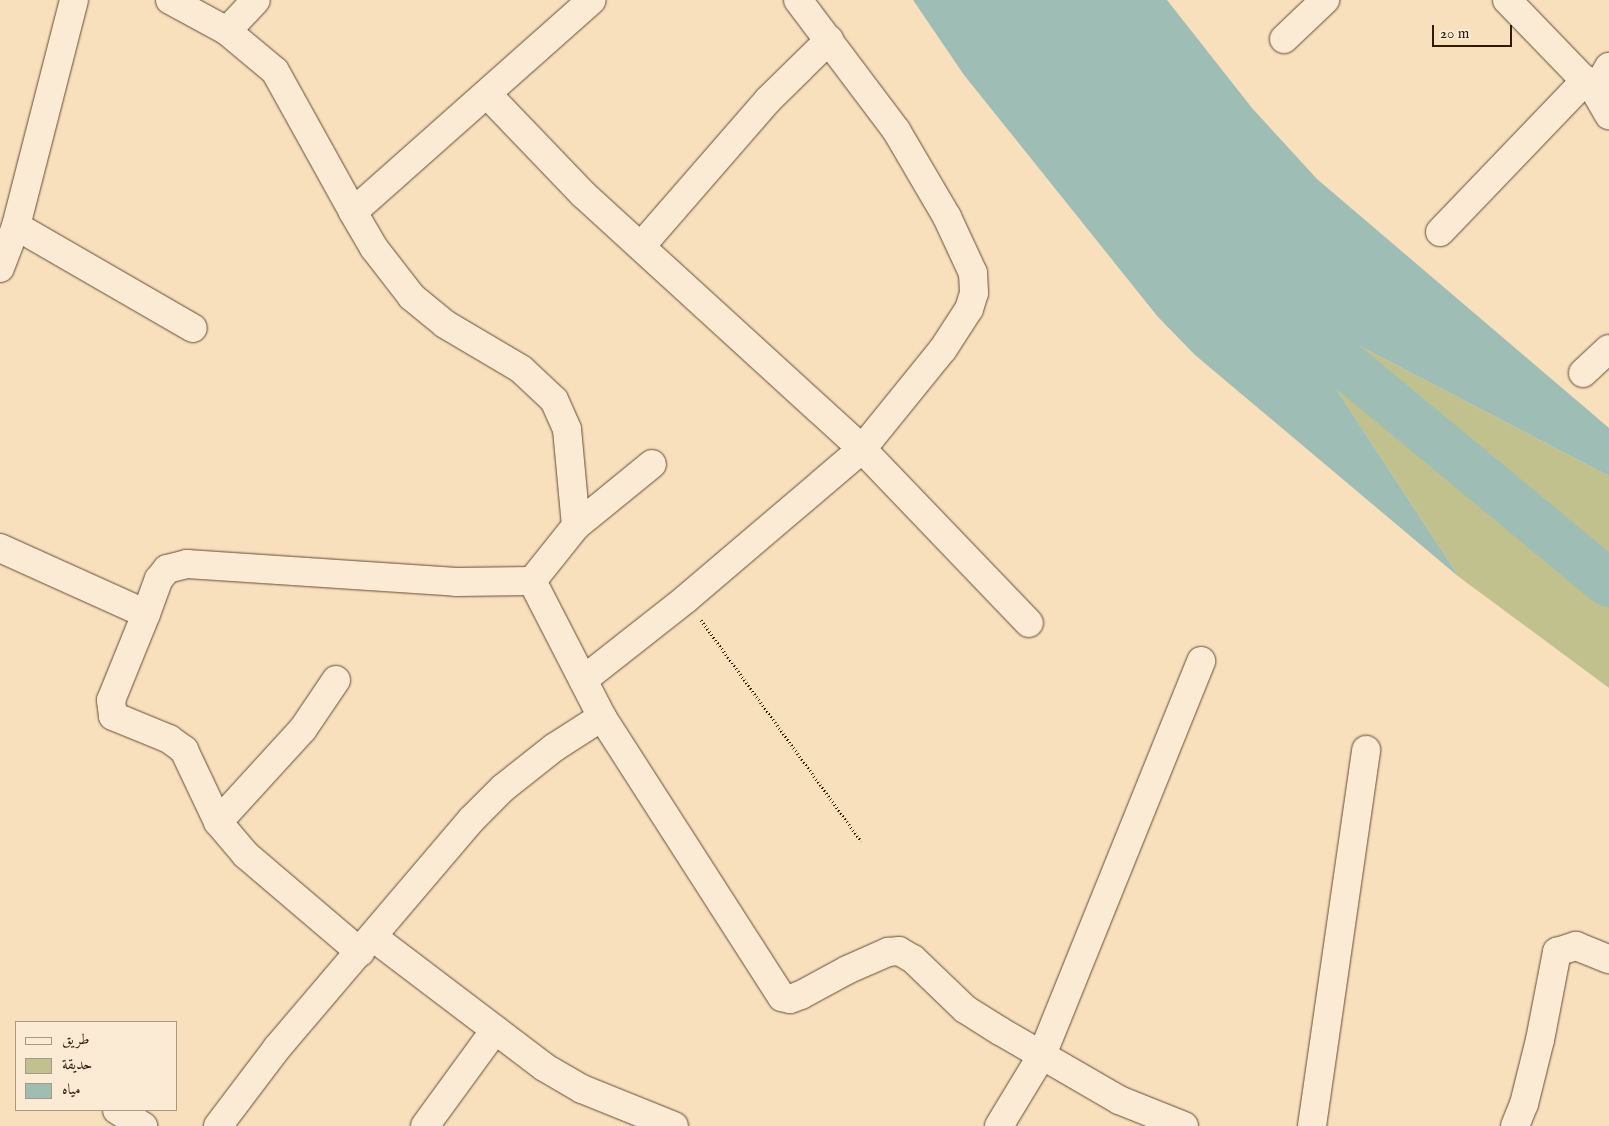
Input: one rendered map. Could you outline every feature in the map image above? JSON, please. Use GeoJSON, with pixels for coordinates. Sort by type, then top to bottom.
{"type":"FeatureCollection","features":[{"type":"Feature","properties":{"kind":"street"},"geometry":{"type":"LineString","coordinates":[[0,268],[16,226],[74,0]]}},
{"type":"Feature","properties":{"kind":"street"},"geometry":{"type":"LineString","coordinates":[[170,0],[226,31],[274,71],[374,248],[412,297],[445,324],[521,368],[554,400],[568,429],[576,526]]}},
{"type":"Feature","properties":{"kind":"street"},"geometry":{"type":"LineString","coordinates":[[226,31],[256,0]]}},
{"type":"Feature","properties":{"kind":"street"},"geometry":{"type":"LineString","coordinates":[[353,212],[592,0]]}},
{"type":"Feature","properties":{"kind":"street"},"geometry":{"type":"LineString","coordinates":[[583,680],[686,599],[862,449],[943,349],[969,309],[974,293],[974,273],[947,217],[896,130],[798,0]]}},
{"type":"Feature","properties":{"kind":"street"},"geometry":{"type":"LineString","coordinates":[[1284,39],[1325,0]]}},
{"type":"Feature","properties":{"kind":"street"},"geometry":{"type":"LineString","coordinates":[[1507,0],[1597,79],[1609,115]]}},
{"type":"Feature","properties":{"kind":"street"},"geometry":{"type":"LineString","coordinates":[[642,245],[768,100],[829,40]]}},
{"type":"Feature","properties":{"kind":"street"},"geometry":{"type":"LineString","coordinates":[[1440,232],[1597,79]]}},
{"type":"Feature","properties":{"kind":"street"},"geometry":{"type":"LineString","coordinates":[[487,94],[584,195],[642,245],[862,449],[1029,623]]}},
{"type":"Feature","properties":{"kind":"street"},"geometry":{"type":"LineString","coordinates":[[16,226],[193,328]]}},
{"type":"Feature","properties":{"kind":"street"},"geometry":{"type":"LineString","coordinates":[[1583,373],[1609,350]]}},
{"type":"Feature","properties":{"kind":"street"},"geometry":{"type":"LineString","coordinates":[[532,581],[576,526],[652,464]]}},
{"type":"Feature","properties":{"kind":"street"},"geometry":{"type":"LineString","coordinates":[[0,548],[146,614]]}},
{"type":"Feature","properties":{"kind":"street"},"geometry":{"type":"LineString","coordinates":[[532,581],[456,582],[186,564],[167,569],[158,579],[110,708],[121,722],[169,739],[184,750],[218,822],[246,855],[366,945],[495,1030],[544,1067],[582,1089],[671,1125]]}},
{"type":"Feature","properties":{"kind":"street"},"geometry":{"type":"LineString","coordinates":[[532,581],[602,717],[782,997],[790,999],[801,995],[847,970],[888,952],[899,951],[913,959],[965,1009],[1119,1100],[1184,1126]]}},
{"type":"Feature","properties":{"kind":"street"},"geometry":{"type":"LineString","coordinates":[[999,1126],[1042,1055],[1202,661]]}},
{"type":"Feature","properties":{"kind":"street"},"geometry":{"type":"LineString","coordinates":[[218,822],[303,728],[336,680]]}},
{"type":"Feature","properties":{"kind":"street"},"geometry":{"type":"LineString","coordinates":[[218,1126],[277,1048],[471,820],[503,788],[555,748],[602,717]]}},
{"type":"Feature","properties":{"kind":"street"},"geometry":{"type":"LineString","coordinates":[[1312,1126],[1366,750]]}},
{"type":"Feature","properties":{"kind":"street"},"geometry":{"type":"LineString","coordinates":[[1515,1126],[1524,1104],[1540,1040],[1557,952],[1576,946],[1609,959]]}},
{"type":"Feature","properties":{"kind":"street"},"geometry":{"type":"LineString","coordinates":[[425,1126],[495,1030]]}},
{"type":"Feature","properties":{"kind":"street"},"geometry":{"type":"LineString","coordinates":[[118,1111],[143,1126]]}},
{"type":"Feature","properties":{"kind":"path"},"geometry":{"type":"LineString","coordinates":[[686,599],[861,841]]}},
{"type":"Feature","properties":{"kind":"green space"},"geometry":{"type":"Polygon","coordinates":[[[1295,326],[1352,342],[1609,476],[1609,688],[1459,577],[1295,326]]]}},
{"type":"Feature","properties":{"kind":"water"},"geometry":{"type":"Polygon","coordinates":[[[913,0],[1167,0],[1252,108],[1317,179],[1609,428],[1609,476],[1352,342],[1295,326],[1459,577],[1195,355],[1158,317],[964,75],[913,0]]]}},
{"type":"Feature","properties":{"kind":"waterway"},"geometry":{"type":"LineString","coordinates":[[1246,283],[1609,583]]}}]}
